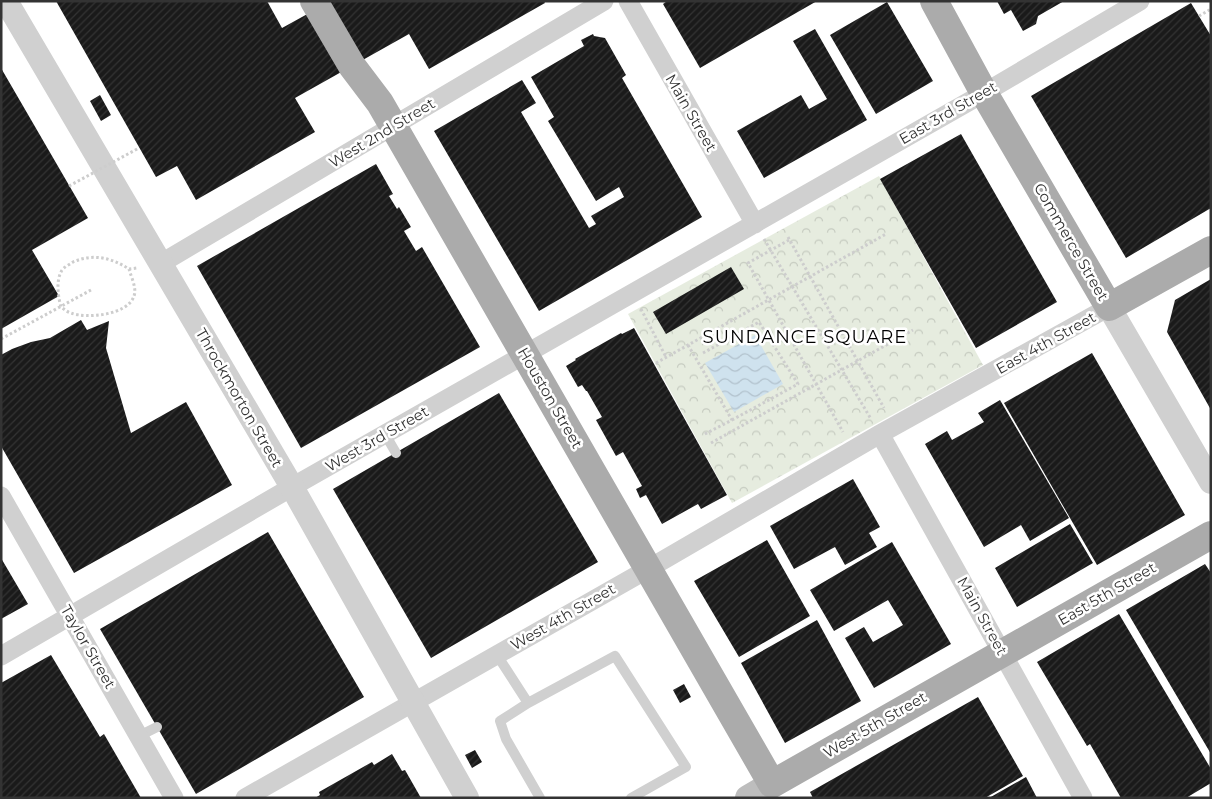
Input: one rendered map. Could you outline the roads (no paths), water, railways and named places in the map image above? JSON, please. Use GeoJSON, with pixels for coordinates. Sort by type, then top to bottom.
{"type":"FeatureCollection","features":[{"type":"Feature","properties":{"kind":"main road","name":"Houston Street"},"geometry":{"type":"LineString","coordinates":[[314,1],[352,66],[380,103],[776,791]]}},
{"type":"Feature","properties":{"kind":"main road","name":"Commerce Street"},"geometry":{"type":"LineString","coordinates":[[934,1],[984,93],[1110,308]]}},
{"type":"Feature","properties":{"kind":"main road","name":"East 4th Street"},"geometry":{"type":"LineString","coordinates":[[1110,308],[1211,250]]}},
{"type":"Feature","properties":{"kind":"main road","name":"East 5th Street"},"geometry":{"type":"LineString","coordinates":[[1002,653],[1211,535]]}},
{"type":"Feature","properties":{"kind":"main road","name":"West 5th Street"},"geometry":{"type":"LineString","coordinates":[[748,798],[776,791],[1002,653]]}},
{"type":"Feature","properties":{"kind":"street","name":"Throckmorton Street"},"geometry":{"type":"LineString","coordinates":[[6,1],[292,487],[467,798]]}},
{"type":"Feature","properties":{"kind":"street","name":"West 2nd Street"},"geometry":{"type":"LineString","coordinates":[[160,264],[604,1]]}},
{"type":"Feature","properties":{"kind":"street","name":"Main Street"},"geometry":{"type":"LineString","coordinates":[[628,1],[755,224]]}},
{"type":"Feature","properties":{"kind":"street","name":"East 3rd Street"},"geometry":{"type":"LineString","coordinates":[[755,224],[1140,1]]}},
{"type":"Feature","properties":{"kind":"street","name":"West 3rd Street"},"geometry":{"type":"LineString","coordinates":[[1,656],[384,434],[755,224]]}},
{"type":"Feature","properties":{"kind":"street","name":"East 4th Street"},"geometry":{"type":"LineString","coordinates":[[880,434],[1110,308]]}},
{"type":"Feature","properties":{"kind":"street","name":"Commerce Street"},"geometry":{"type":"LineString","coordinates":[[1110,308],[1211,482]]}},
{"type":"Feature","properties":{"kind":"street","name":"Main Street"},"geometry":{"type":"LineString","coordinates":[[880,434],[1083,798]]}},
{"type":"Feature","properties":{"kind":"street","name":"West 4th Street"},"geometry":{"type":"LineString","coordinates":[[245,798],[648,569],[880,434]]}},
{"type":"Feature","properties":{"kind":"street","name":"Taylor Street"},"geometry":{"type":"LineString","coordinates":[[1,496],[174,798]]}},
{"type":"Feature","properties":{"kind":"lane"},"geometry":{"type":"LineString","coordinates":[[384,434],[396,453]]}},
{"type":"Feature","properties":{"kind":"lane"},"geometry":{"type":"LineString","coordinates":[[497,655],[528,703]]}},
{"type":"Feature","properties":{"kind":"lane"},"geometry":{"type":"LineString","coordinates":[[540,798],[506,738],[500,721],[528,703],[615,656],[686,767],[631,798]]}},
{"type":"Feature","properties":{"kind":"lane"},"geometry":{"type":"LineString","coordinates":[[139,736],[157,727]]}},
{"type":"Feature","properties":{"kind":"water"},"geometry":{"type":"Polygon","coordinates":[[[755,335],[783,384],[734,412],[705,363],[755,335]]]}},
{"type":"Feature","properties":{"kind":"district","name":"SUNDANCE SQUARE"},"geometry":{"type":"Point","coordinates":[805,337]}}]}
